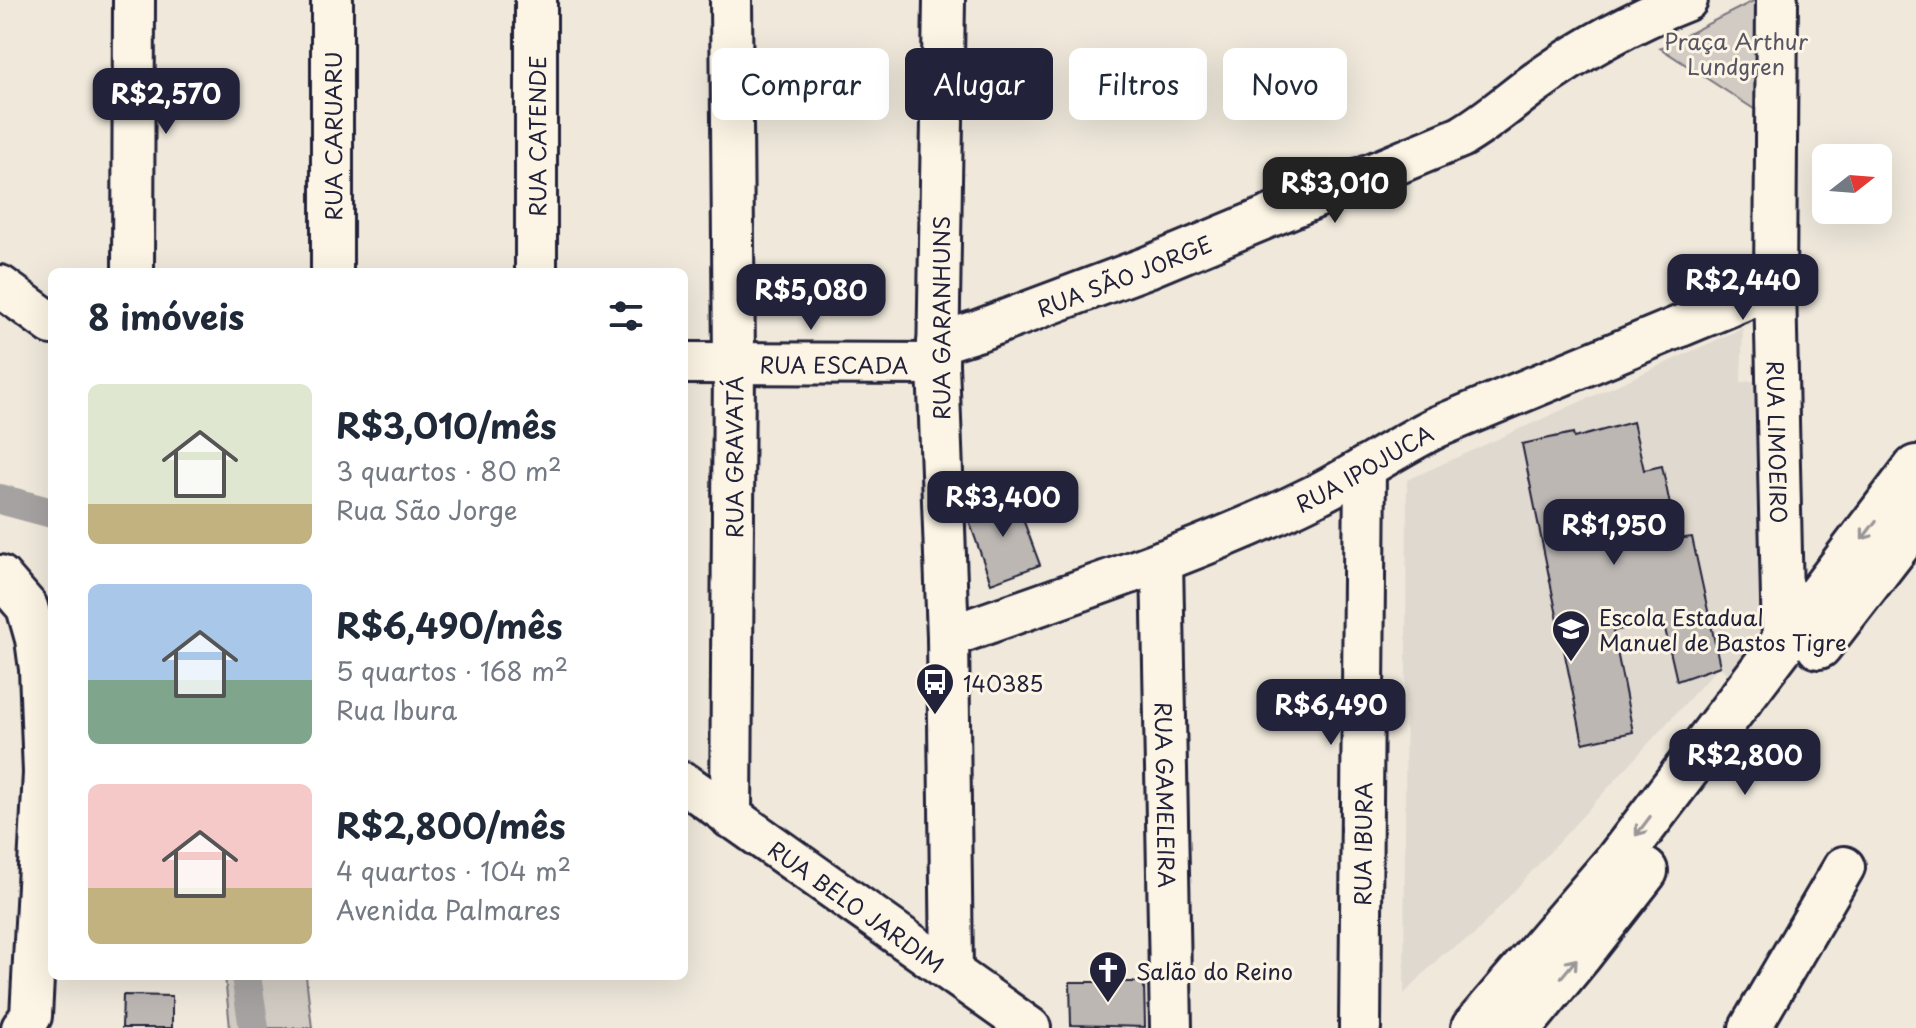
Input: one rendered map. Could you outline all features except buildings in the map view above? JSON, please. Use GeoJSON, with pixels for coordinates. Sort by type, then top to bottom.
{"type":"FeatureCollection","features":[{"type":"Feature","properties":{"kind":"main road"},"geometry":{"type":"LineString","coordinates":[[1474,1028],[1618,860],[1916,468]]}},
{"type":"Feature","properties":{"kind":"main road"},"geometry":{"type":"LineString","coordinates":[[1519,1028],[1580,954],[1916,521]]}},
{"type":"Feature","properties":{"kind":"street"},"geometry":{"type":"LineString","coordinates":[[133,268],[134,0]]}},
{"type":"Feature","properties":{"kind":"street","name":"RUA CARUARU"},"geometry":{"type":"LineString","coordinates":[[332,0],[332,268]]}},
{"type":"Feature","properties":{"kind":"street","name":"RUA CATENDE"},"geometry":{"type":"LineString","coordinates":[[536,0],[536,268]]}},
{"type":"Feature","properties":{"kind":"street","name":"RUA GRAVATÁ"},"geometry":{"type":"LineString","coordinates":[[731,0],[734,363],[731,818]]}},
{"type":"Feature","properties":{"kind":"street","name":"RUA GARANHUNS"},"geometry":{"type":"LineString","coordinates":[[944,0],[938,353],[948,637],[952,972]]}},
{"type":"Feature","properties":{"kind":"street","name":"RUA SÃO JORGE"},"geometry":{"type":"LineString","coordinates":[[938,353],[1461,137],[1488,121],[1573,57],[1687,0]]}},
{"type":"Feature","properties":{"kind":"street","name":"RUA LIMOEIRO"},"geometry":{"type":"LineString","coordinates":[[1777,0],[1775,287],[1783,643]]}},
{"type":"Feature","properties":{"kind":"street"},"geometry":{"type":"LineString","coordinates":[[0,286],[48,321]]}},
{"type":"Feature","properties":{"kind":"street","name":"RUA IPOJUCA"},"geometry":{"type":"LineString","coordinates":[[948,637],[1162,561],[1313,496],[1392,449],[1451,421],[1775,287]]}},
{"type":"Feature","properties":{"kind":"street","name":"RUA ESCADA"},"geometry":{"type":"LineString","coordinates":[[688,363],[938,353]]}},
{"type":"Feature","properties":{"kind":"street","name":"RUA IBURA"},"geometry":{"type":"LineString","coordinates":[[1360,1028],[1365,467]]}},
{"type":"Feature","properties":{"kind":"street","name":"RUA GAMELEIRA"},"geometry":{"type":"LineString","coordinates":[[1162,561],[1171,1028]]}},
{"type":"Feature","properties":{"kind":"street"},"geometry":{"type":"LineString","coordinates":[[0,576],[27,607],[40,669],[44,773],[31,1016],[22,1028]]}},
{"type":"Feature","properties":{"kind":"street","name":"RUA BELO JARDIM"},"geometry":{"type":"LineString","coordinates":[[688,786],[1030,1028]]}},
{"type":"Feature","properties":{"kind":"street"},"geometry":{"type":"LineString","coordinates":[[1750,1028],[1844,867]]}},
{"type":"Feature","properties":{"kind":"shaded area","name":"Escola Estadual Manuel de Bastos Tigre"},"geometry":{"type":"Polygon","coordinates":[[[1743,328],[1741,382],[1773,379],[1777,603],[1730,675],[1719,666],[1473,936],[1442,955],[1404,994],[1407,480],[1743,328]]]}},
{"type":"Feature","properties":{"kind":"green space","name":"Praça Arthur Lundgren"},"geometry":{"type":"Polygon","coordinates":[[[1755,0],[1775,0],[1774,122],[1660,48],[1755,0]]]}},
{"type":"Feature","properties":{"kind":"green space"},"geometry":{"type":"Polygon","coordinates":[[[225,980],[306,980],[312,1028],[230,1028],[225,980]]]}},
{"type":"Feature","properties":{"kind":"waterway"},"geometry":{"type":"LineString","coordinates":[[0,499],[48,512]]}},
{"type":"Feature","properties":{"kind":"waterway"},"geometry":{"type":"LineString","coordinates":[[247,980],[254,1028]]}},
{"type":"Feature","properties":{"kind":"place","name":"Escola Estadual Manuel de Bastos Tigre"},"geometry":{"type":"Point","coordinates":[1571,663]}},
{"type":"Feature","properties":{"kind":"place","name":"140385"},"geometry":{"type":"Point","coordinates":[935,716]}},
{"type":"Feature","properties":{"kind":"place","name":"Salão do Reino"},"geometry":{"type":"Point","coordinates":[1108,1004]}}]}
